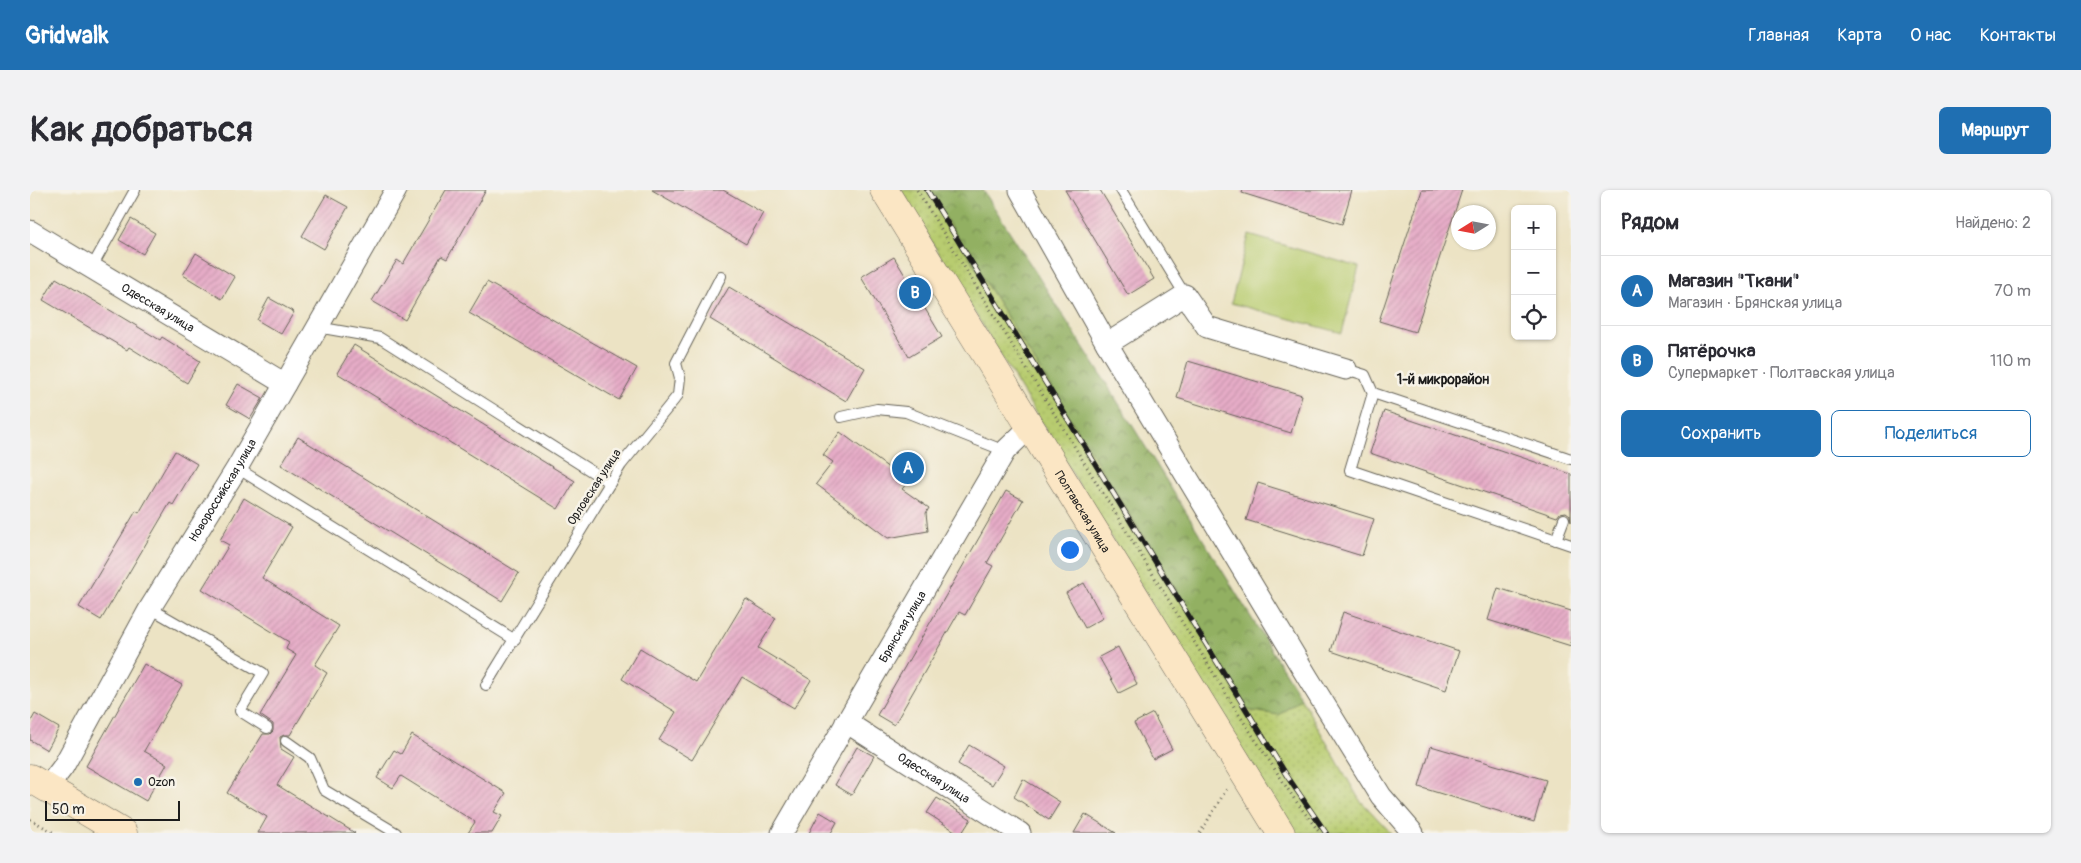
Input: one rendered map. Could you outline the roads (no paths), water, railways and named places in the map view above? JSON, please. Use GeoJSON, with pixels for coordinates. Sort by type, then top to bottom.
{"type":"FeatureCollection","features":[{"type":"Feature","properties":{"kind":"street","name":"Новороссийская улица"},"geometry":{"type":"LineString","coordinates":[[38,783],[63,767],[150,608],[237,468],[396,190]]}},
{"type":"Feature","properties":{"kind":"street","name":"Полтавская улица"},"geometry":{"type":"LineString","coordinates":[[884,190],[1282,833]]}},
{"type":"Feature","properties":{"kind":"street"},"geometry":{"type":"LineString","coordinates":[[1020,190],[1107,344],[1381,796],[1413,833]]}},
{"type":"Feature","properties":{"kind":"street","name":"Одесская улица"},"geometry":{"type":"LineString","coordinates":[[30,231],[285,384]]}},
{"type":"Feature","properties":{"kind":"street"},"geometry":{"type":"LineString","coordinates":[[1107,344],[1185,295],[1207,327],[1346,368]]}},
{"type":"Feature","properties":{"kind":"street","name":"Брянская улица"},"geometry":{"type":"LineString","coordinates":[[782,833],[1005,451],[1030,427]]}},
{"type":"Feature","properties":{"kind":"street","name":"Одесская улица"},"geometry":{"type":"LineString","coordinates":[[846,722],[1020,833]]}},
{"type":"Feature","properties":{"kind":"street"},"geometry":{"type":"LineString","coordinates":[[38,783],[123,833]]}},
{"type":"Feature","properties":{"kind":"lane"},"geometry":{"type":"LineString","coordinates":[[92,267],[136,190]]}},
{"type":"Feature","properties":{"kind":"lane"},"geometry":{"type":"LineString","coordinates":[[1122,190],[1185,295]]}},
{"type":"Feature","properties":{"kind":"lane","name":"Орловская улица"},"geometry":{"type":"LineString","coordinates":[[486,685],[621,465],[678,395],[680,378],[676,363],[722,276]]}},
{"type":"Feature","properties":{"kind":"lane"},"geometry":{"type":"LineString","coordinates":[[317,327],[380,338],[610,483]]}},
{"type":"Feature","properties":{"kind":"lane"},"geometry":{"type":"LineString","coordinates":[[1346,368],[1365,374],[1373,393],[1350,470],[1571,545]]}},
{"type":"Feature","properties":{"kind":"lane"},"geometry":{"type":"LineString","coordinates":[[1373,393],[1571,460]]}},
{"type":"Feature","properties":{"kind":"lane"},"geometry":{"type":"LineString","coordinates":[[841,417],[877,408],[906,412],[1005,451]]}},
{"type":"Feature","properties":{"kind":"lane"},"geometry":{"type":"LineString","coordinates":[[237,468],[514,640]]}},
{"type":"Feature","properties":{"kind":"lane"},"geometry":{"type":"LineString","coordinates":[[1556,540],[1564,519]]}},
{"type":"Feature","properties":{"kind":"lane"},"geometry":{"type":"LineString","coordinates":[[150,608],[263,673],[240,711],[267,728]]}},
{"type":"Feature","properties":{"kind":"lane"},"geometry":{"type":"LineString","coordinates":[[286,740],[310,758],[324,790],[396,833]]}},
{"type":"Feature","properties":{"kind":"railway"},"geometry":{"type":"LineString","coordinates":[[927,190],[1287,776],[1326,833]]}},
{"type":"Feature","properties":{"kind":"place","name":"Пятёрочка"},"geometry":{"type":"Point","coordinates":[915,293]}},
{"type":"Feature","properties":{"kind":"place","name":"Магазин \"Ткани\""},"geometry":{"type":"Point","coordinates":[908,468]}},
{"type":"Feature","properties":{"kind":"place","name":"Ozon"},"geometry":{"type":"Point","coordinates":[138,782]}},
{"type":"Feature","properties":{"kind":"district","name":"1-й микрорайон"},"geometry":{"type":"Point","coordinates":[1443,379]}}]}
